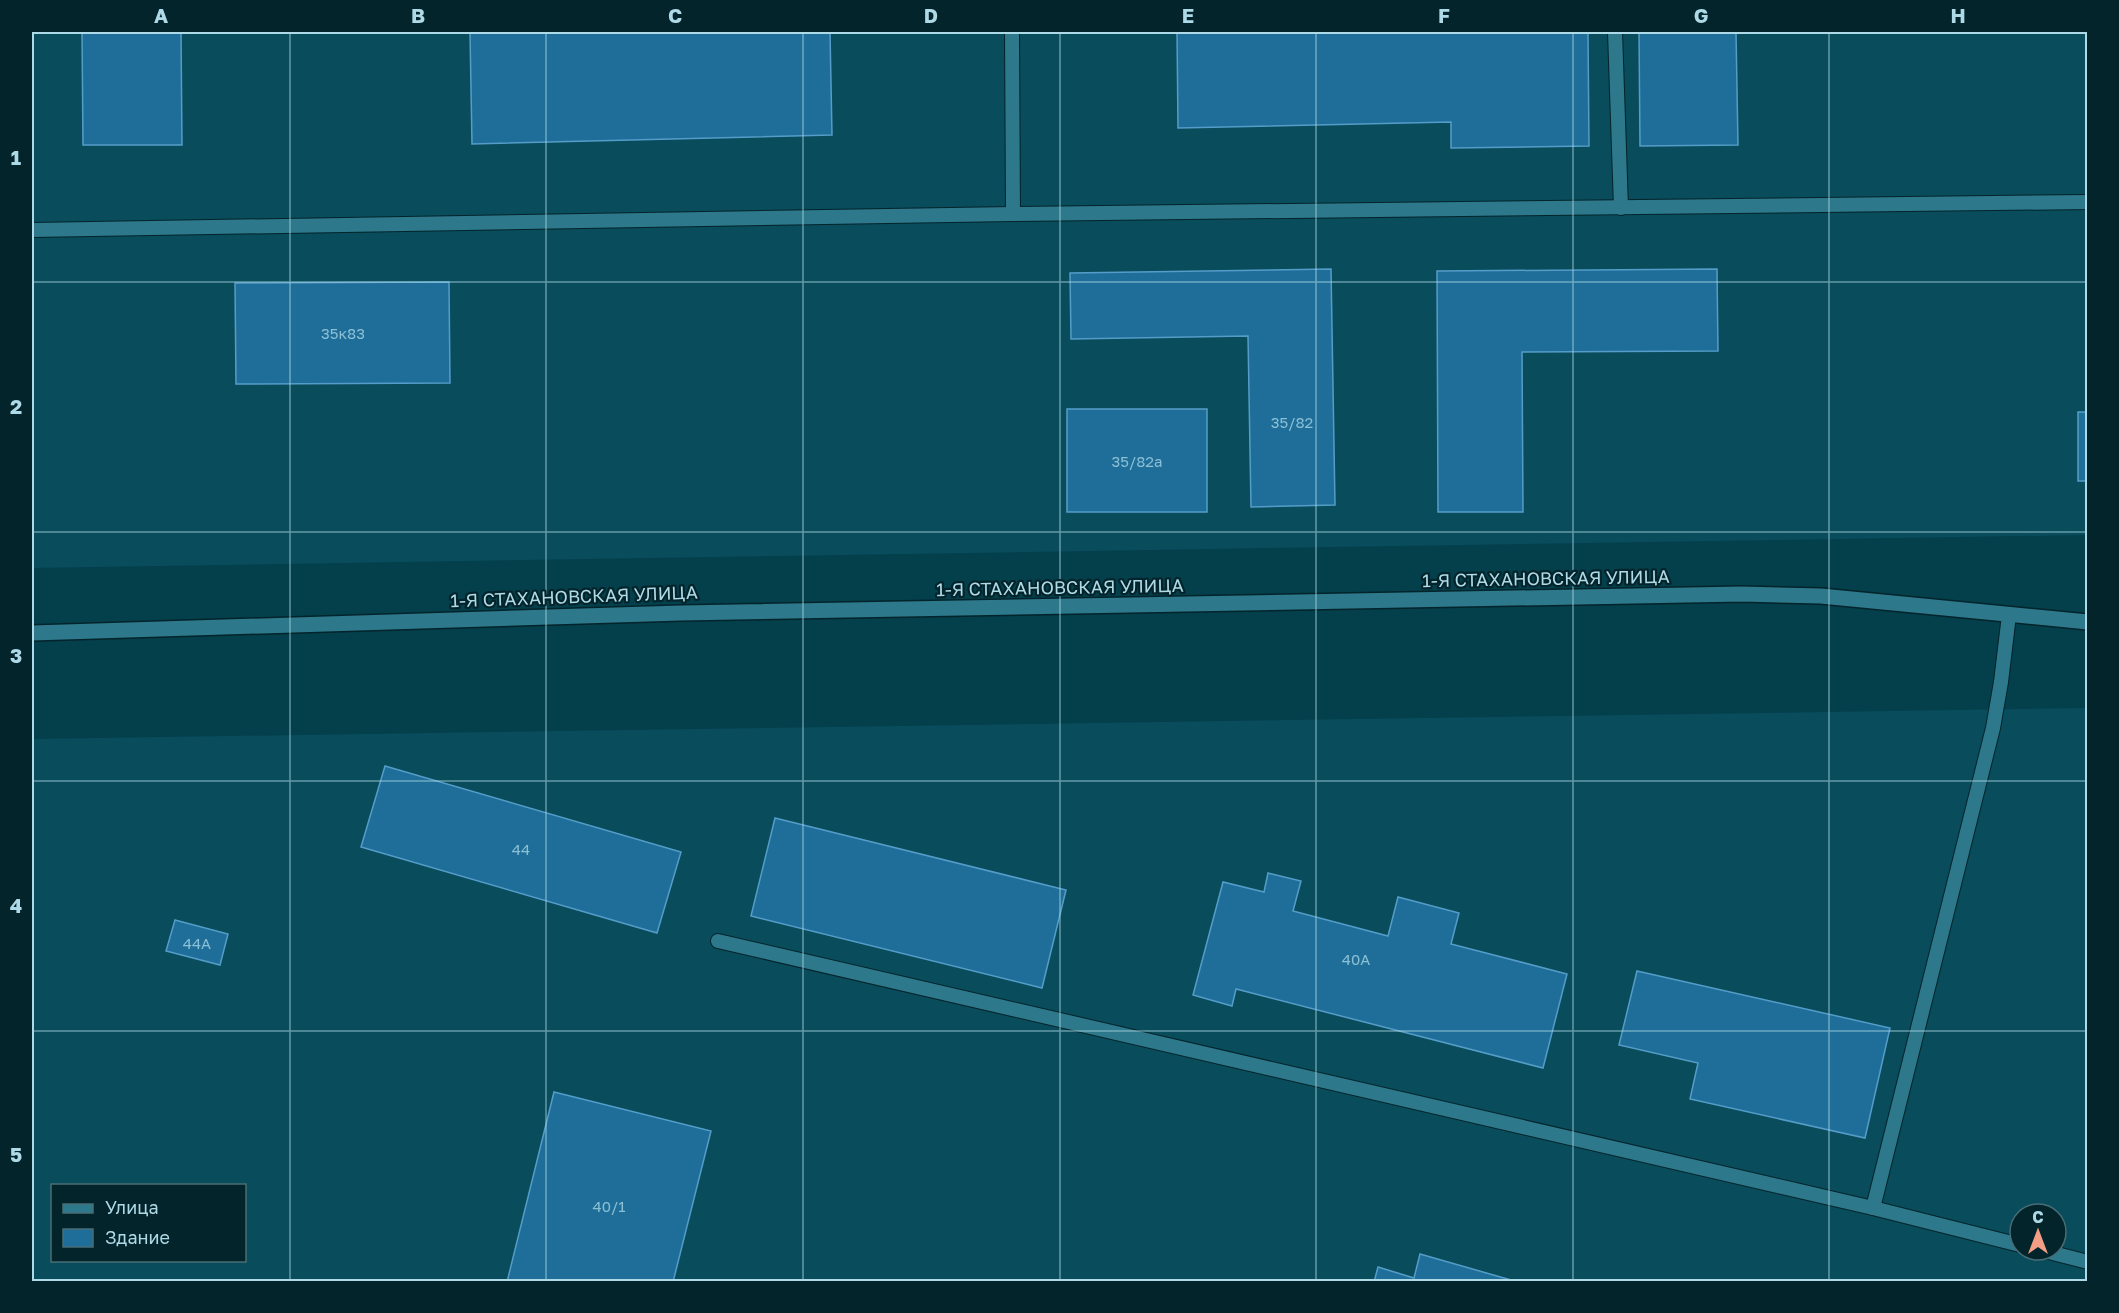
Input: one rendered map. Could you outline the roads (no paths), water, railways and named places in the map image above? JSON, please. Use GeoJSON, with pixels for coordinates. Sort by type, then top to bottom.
{"type":"FeatureCollection","features":[{"type":"Feature","properties":{"kind":"main road","name":"1-Я СТАХАНОВСКАЯ УЛИЦА"},"geometry":{"type":"LineString","coordinates":[[32,633],[681,613],[1742,594],[1821,596],[2088,622]]}},
{"type":"Feature","properties":{"kind":"lane"},"geometry":{"type":"LineString","coordinates":[[1012,32],[1013,214]]}},
{"type":"Feature","properties":{"kind":"lane"},"geometry":{"type":"LineString","coordinates":[[1615,32],[1621,208]]}},
{"type":"Feature","properties":{"kind":"lane"},"geometry":{"type":"LineString","coordinates":[[32,230],[1013,214],[2088,202]]}},
{"type":"Feature","properties":{"kind":"lane"},"geometry":{"type":"LineString","coordinates":[[1873,1208],[1993,728],[2009,615]]}},
{"type":"Feature","properties":{"kind":"lane"},"geometry":{"type":"LineString","coordinates":[[718,940],[1873,1208],[2008,1242]]}},
{"type":"Feature","properties":{"kind":"lane"},"geometry":{"type":"LineString","coordinates":[[2068,1257],[2088,1262]]}}]}
